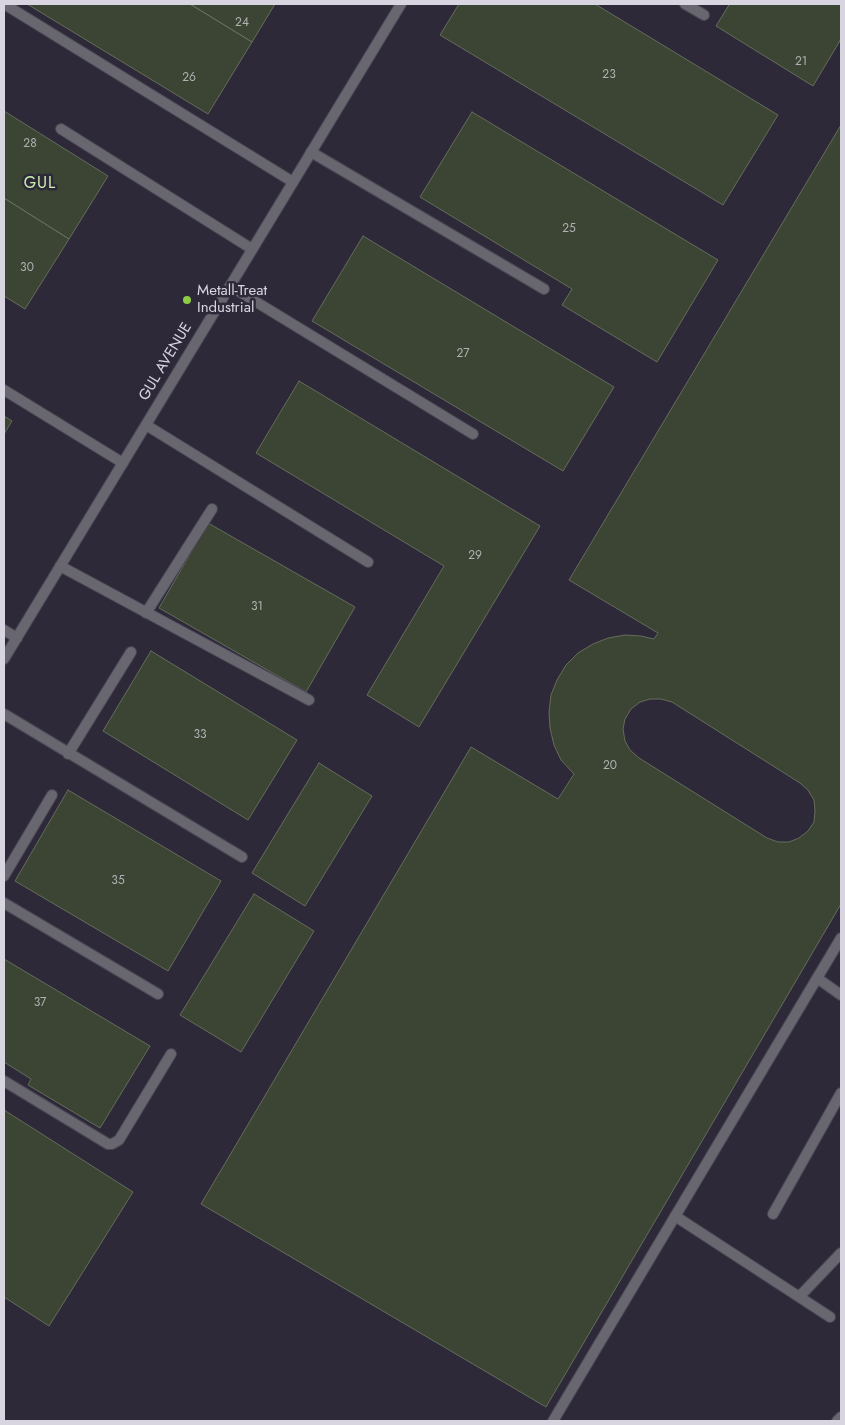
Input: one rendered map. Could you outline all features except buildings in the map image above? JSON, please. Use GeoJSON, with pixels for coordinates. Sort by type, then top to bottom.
{"type":"FeatureCollection","features":[{"type":"Feature","properties":{"kind":"street"},"geometry":{"type":"LineString","coordinates":[[4,4],[293,182]]}},
{"type":"Feature","properties":{"kind":"street","name":"GUL AVENUE"},"geometry":{"type":"LineString","coordinates":[[4,659],[401,4]]}},
{"type":"Feature","properties":{"kind":"street"},"geometry":{"type":"LineString","coordinates":[[685,4],[704,15]]}},
{"type":"Feature","properties":{"kind":"street"},"geometry":{"type":"LineString","coordinates":[[61,129],[252,249]]}},
{"type":"Feature","properties":{"kind":"street"},"geometry":{"type":"LineString","coordinates":[[311,152],[544,289]]}},
{"type":"Feature","properties":{"kind":"street"},"geometry":{"type":"LineString","coordinates":[[230,286],[473,434]]}},
{"type":"Feature","properties":{"kind":"street"},"geometry":{"type":"LineString","coordinates":[[4,390],[123,463]]}},
{"type":"Feature","properties":{"kind":"street"},"geometry":{"type":"LineString","coordinates":[[146,425],[368,562]]}},
{"type":"Feature","properties":{"kind":"street"},"geometry":{"type":"LineString","coordinates":[[146,614],[212,509]]}},
{"type":"Feature","properties":{"kind":"street"},"geometry":{"type":"LineString","coordinates":[[60,566],[146,614],[309,700]]}},
{"type":"Feature","properties":{"kind":"street"},"geometry":{"type":"LineString","coordinates":[[4,630],[17,638]]}},
{"type":"Feature","properties":{"kind":"street"},"geometry":{"type":"LineString","coordinates":[[68,754],[130,652]]}},
{"type":"Feature","properties":{"kind":"street"},"geometry":{"type":"LineString","coordinates":[[4,714],[242,857]]}},
{"type":"Feature","properties":{"kind":"street"},"geometry":{"type":"LineString","coordinates":[[4,876],[52,795]]}},
{"type":"Feature","properties":{"kind":"street"},"geometry":{"type":"LineString","coordinates":[[4,903],[158,994]]}},
{"type":"Feature","properties":{"kind":"street"},"geometry":{"type":"LineString","coordinates":[[553,1421],[841,938]]}},
{"type":"Feature","properties":{"kind":"street"},"geometry":{"type":"LineString","coordinates":[[817,978],[841,995]]}},
{"type":"Feature","properties":{"kind":"street"},"geometry":{"type":"LineString","coordinates":[[4,1081],[108,1144],[112,1144],[119,1140],[171,1054]]}},
{"type":"Feature","properties":{"kind":"street"},"geometry":{"type":"LineString","coordinates":[[773,1214],[841,1093]]}},
{"type":"Feature","properties":{"kind":"street"},"geometry":{"type":"LineString","coordinates":[[675,1216],[830,1317]]}},
{"type":"Feature","properties":{"kind":"street"},"geometry":{"type":"LineString","coordinates":[[799,1297],[841,1253]]}},
{"type":"Feature","properties":{"kind":"street"},"geometry":{"type":"LineString","coordinates":[[836,1421],[841,1417]]}},
{"type":"Feature","properties":{"kind":"place","name":"Metall-Treat Industrial"},"geometry":{"type":"Point","coordinates":[187,300]}},
{"type":"Feature","properties":{"kind":"district","name":"GUL"},"geometry":{"type":"Point","coordinates":[40,184]}}]}
